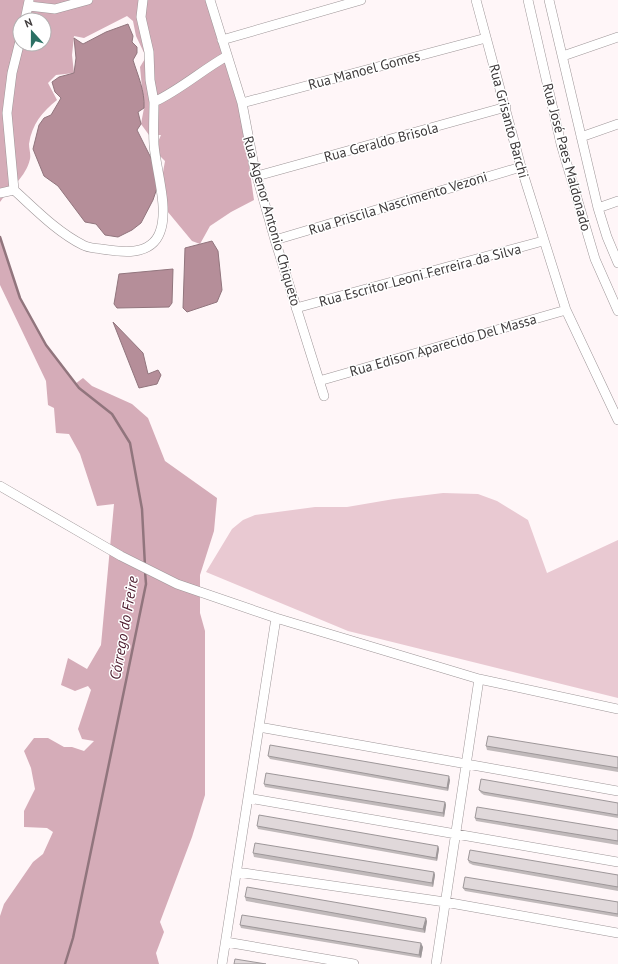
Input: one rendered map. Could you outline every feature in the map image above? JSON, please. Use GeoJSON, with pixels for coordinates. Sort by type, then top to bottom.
{"type":"FeatureCollection","features":[{"type":"Feature","properties":{"kind":"street"},"geometry":{"type":"LineString","coordinates":[[29,3],[55,9],[88,0]]}},
{"type":"Feature","properties":{"kind":"street"},"geometry":{"type":"LineString","coordinates":[[17,52],[12,73],[8,113],[14,190],[45,219],[84,246],[122,252],[139,251],[154,241],[160,232],[162,214],[162,196],[152,128],[154,102],[150,80],[149,52],[141,17],[143,0]]}},
{"type":"Feature","properties":{"kind":"street","name":"Rua Agenor Antonio Chiqueto"},"geometry":{"type":"LineString","coordinates":[[210,0],[242,103],[257,176],[275,240],[324,396]]}},
{"type":"Feature","properties":{"kind":"street"},"geometry":{"type":"LineString","coordinates":[[222,40],[361,0]]}},
{"type":"Feature","properties":{"kind":"street","name":"Rua Grisanto Barchi"},"geometry":{"type":"LineString","coordinates":[[476,0],[521,167],[543,241],[566,310]]}},
{"type":"Feature","properties":{"kind":"street","name":"Rua José Paes Maldonado"},"geometry":{"type":"LineString","coordinates":[[528,0],[565,158],[595,259],[618,311]]}},
{"type":"Feature","properties":{"kind":"street","name":"Rua José Paes Maldonado"},"geometry":{"type":"LineString","coordinates":[[549,0],[564,56],[598,208],[618,264]]}},
{"type":"Feature","properties":{"kind":"street"},"geometry":{"type":"LineString","coordinates":[[564,56],[618,37]]}},
{"type":"Feature","properties":{"kind":"street","name":"Rua Manoel Gomes"},"geometry":{"type":"LineString","coordinates":[[242,103],[486,38]]}},
{"type":"Feature","properties":{"kind":"street"},"geometry":{"type":"LineString","coordinates":[[154,102],[167,96],[207,67],[227,56]]}},
{"type":"Feature","properties":{"kind":"street","name":"Rua Geraldo Brisola"},"geometry":{"type":"LineString","coordinates":[[257,176],[506,107]]}},
{"type":"Feature","properties":{"kind":"street"},"geometry":{"type":"LineString","coordinates":[[581,137],[618,124]]}},
{"type":"Feature","properties":{"kind":"street","name":"Rua Priscila Nascimento Vezoni"},"geometry":{"type":"LineString","coordinates":[[275,240],[521,167]]}},
{"type":"Feature","properties":{"kind":"street"},"geometry":{"type":"LineString","coordinates":[[0,193],[14,190]]}},
{"type":"Feature","properties":{"kind":"street"},"geometry":{"type":"LineString","coordinates":[[598,208],[618,201]]}},
{"type":"Feature","properties":{"kind":"street","name":"Rua Escritor Leoni Ferreira da Silva"},"geometry":{"type":"LineString","coordinates":[[296,308],[543,241]]}},
{"type":"Feature","properties":{"kind":"street"},"geometry":{"type":"LineString","coordinates":[[566,310],[618,420]]}},
{"type":"Feature","properties":{"kind":"street","name":"Rua Edison Aparecido Del Massa"},"geometry":{"type":"LineString","coordinates":[[319,381],[566,310]]}},
{"type":"Feature","properties":{"kind":"street"},"geometry":{"type":"LineString","coordinates":[[0,486],[121,556],[177,584],[276,618],[480,679],[618,708]]}},
{"type":"Feature","properties":{"kind":"street"},"geometry":{"type":"LineString","coordinates":[[222,964],[276,618]]}},
{"type":"Feature","properties":{"kind":"street"},"geometry":{"type":"LineString","coordinates":[[436,964],[480,679]]}},
{"type":"Feature","properties":{"kind":"street"},"geometry":{"type":"LineString","coordinates":[[259,727],[618,791]]}},
{"type":"Feature","properties":{"kind":"street"},"geometry":{"type":"LineString","coordinates":[[248,798],[618,862]]}},
{"type":"Feature","properties":{"kind":"street"},"geometry":{"type":"LineString","coordinates":[[237,872],[446,902],[618,933]]}},
{"type":"Feature","properties":{"kind":"street"},"geometry":{"type":"LineString","coordinates":[[226,942],[354,964]]}},
{"type":"Feature","properties":{"kind":"shaded area"},"geometry":{"type":"Polygon","coordinates":[[[0,0],[208,0],[240,104],[254,200],[231,212],[210,226],[200,244],[192,241],[158,200],[159,182],[162,178],[165,161],[158,154],[157,144],[161,135],[149,135],[141,124],[144,108],[140,67],[146,57],[136,36],[133,21],[127,16],[84,38],[74,36],[72,55],[74,73],[56,75],[48,83],[57,100],[42,114],[35,124],[30,137],[30,157],[28,165],[21,177],[0,202],[0,0]]]}},
{"type":"Feature","properties":{"kind":"shaded area"},"geometry":{"type":"Polygon","coordinates":[[[128,24],[133,36],[132,42],[137,47],[137,53],[133,60],[141,84],[144,102],[144,108],[138,112],[141,124],[137,130],[156,168],[159,182],[153,200],[141,223],[132,230],[118,237],[105,235],[96,224],[85,222],[58,186],[44,176],[33,149],[39,125],[44,118],[51,115],[61,98],[55,92],[52,82],[59,77],[74,73],[76,58],[74,38],[83,44],[106,32],[128,24]]]}},
{"type":"Feature","properties":{"kind":"shaded area"},"geometry":{"type":"Polygon","coordinates":[[[0,237],[20,298],[46,345],[75,384],[83,378],[92,386],[132,404],[148,418],[165,461],[217,498],[214,531],[200,575],[200,613],[205,631],[205,795],[192,837],[160,922],[164,932],[156,953],[159,964],[0,964],[0,916],[4,904],[33,862],[43,854],[53,832],[47,828],[24,827],[24,811],[35,789],[31,768],[24,751],[34,738],[48,738],[64,747],[72,747],[84,751],[94,741],[82,739],[78,729],[91,690],[88,686],[75,691],[61,685],[68,658],[87,669],[101,645],[114,504],[97,506],[80,454],[69,434],[56,433],[54,408],[48,405],[46,381],[0,285],[0,237]]]}},
{"type":"Feature","properties":{"kind":"shaded area"},"geometry":{"type":"Polygon","coordinates":[[[212,241],[218,251],[222,290],[217,302],[187,312],[183,308],[185,248],[212,241]]]}},
{"type":"Feature","properties":{"kind":"shaded area"},"geometry":{"type":"Polygon","coordinates":[[[173,269],[172,303],[169,307],[117,308],[114,304],[119,274],[173,269]]]}},
{"type":"Feature","properties":{"kind":"shaded area"},"geometry":{"type":"Polygon","coordinates":[[[113,322],[143,353],[148,374],[158,370],[161,375],[157,384],[139,388],[113,322]]]}},
{"type":"Feature","properties":{"kind":"shaded area"},"geometry":{"type":"Polygon","coordinates":[[[443,493],[478,494],[497,501],[528,520],[547,573],[618,540],[618,698],[348,631],[206,572],[232,529],[243,520],[255,515],[315,507],[347,507],[443,493]]]}},
{"type":"Feature","properties":{"kind":"building"},"geometry":{"type":"Polygon","coordinates":[[[488,736],[618,757],[618,768],[486,746],[488,736]]]}},
{"type":"Feature","properties":{"kind":"building"},"geometry":{"type":"Polygon","coordinates":[[[270,745],[449,776],[447,788],[268,756],[270,745]]]}},
{"type":"Feature","properties":{"kind":"building"},"geometry":{"type":"Polygon","coordinates":[[[266,773],[445,802],[443,813],[264,784],[266,773]]]}},
{"type":"Feature","properties":{"kind":"building"},"geometry":{"type":"Polygon","coordinates":[[[481,779],[618,803],[618,815],[483,792],[479,790],[481,779]]]}},
{"type":"Feature","properties":{"kind":"building"},"geometry":{"type":"Polygon","coordinates":[[[477,807],[618,830],[618,841],[475,818],[477,807]]]}},
{"type":"Feature","properties":{"kind":"building"},"geometry":{"type":"Polygon","coordinates":[[[259,815],[438,846],[436,858],[257,826],[259,815]]]}},
{"type":"Feature","properties":{"kind":"building"},"geometry":{"type":"Polygon","coordinates":[[[255,843],[434,872],[432,883],[253,853],[255,843]]]}},
{"type":"Feature","properties":{"kind":"building"},"geometry":{"type":"Polygon","coordinates":[[[470,850],[618,875],[618,887],[472,862],[468,860],[470,850]]]}},
{"type":"Feature","properties":{"kind":"building"},"geometry":{"type":"Polygon","coordinates":[[[465,877],[618,902],[618,914],[463,888],[465,877]]]}},
{"type":"Feature","properties":{"kind":"building"},"geometry":{"type":"Polygon","coordinates":[[[247,887],[426,918],[423,929],[245,897],[247,887]]]}},
{"type":"Feature","properties":{"kind":"building"},"geometry":{"type":"Polygon","coordinates":[[[242,915],[421,943],[419,955],[240,925],[242,915]]]}},
{"type":"Feature","properties":{"kind":"building"},"geometry":{"type":"Polygon","coordinates":[[[235,959],[266,964],[234,964],[235,959]]]}},
{"type":"Feature","properties":{"kind":"waterway","name":"Córrego do Freire"},"geometry":{"type":"LineString","coordinates":[[0,237],[20,298],[46,345],[79,388],[112,414],[130,443],[142,509],[145,566]]}},
{"type":"Feature","properties":{"kind":"waterway","name":"Córrego do Freire"},"geometry":{"type":"LineString","coordinates":[[65,964],[73,938],[146,584],[145,571]]}}]}
